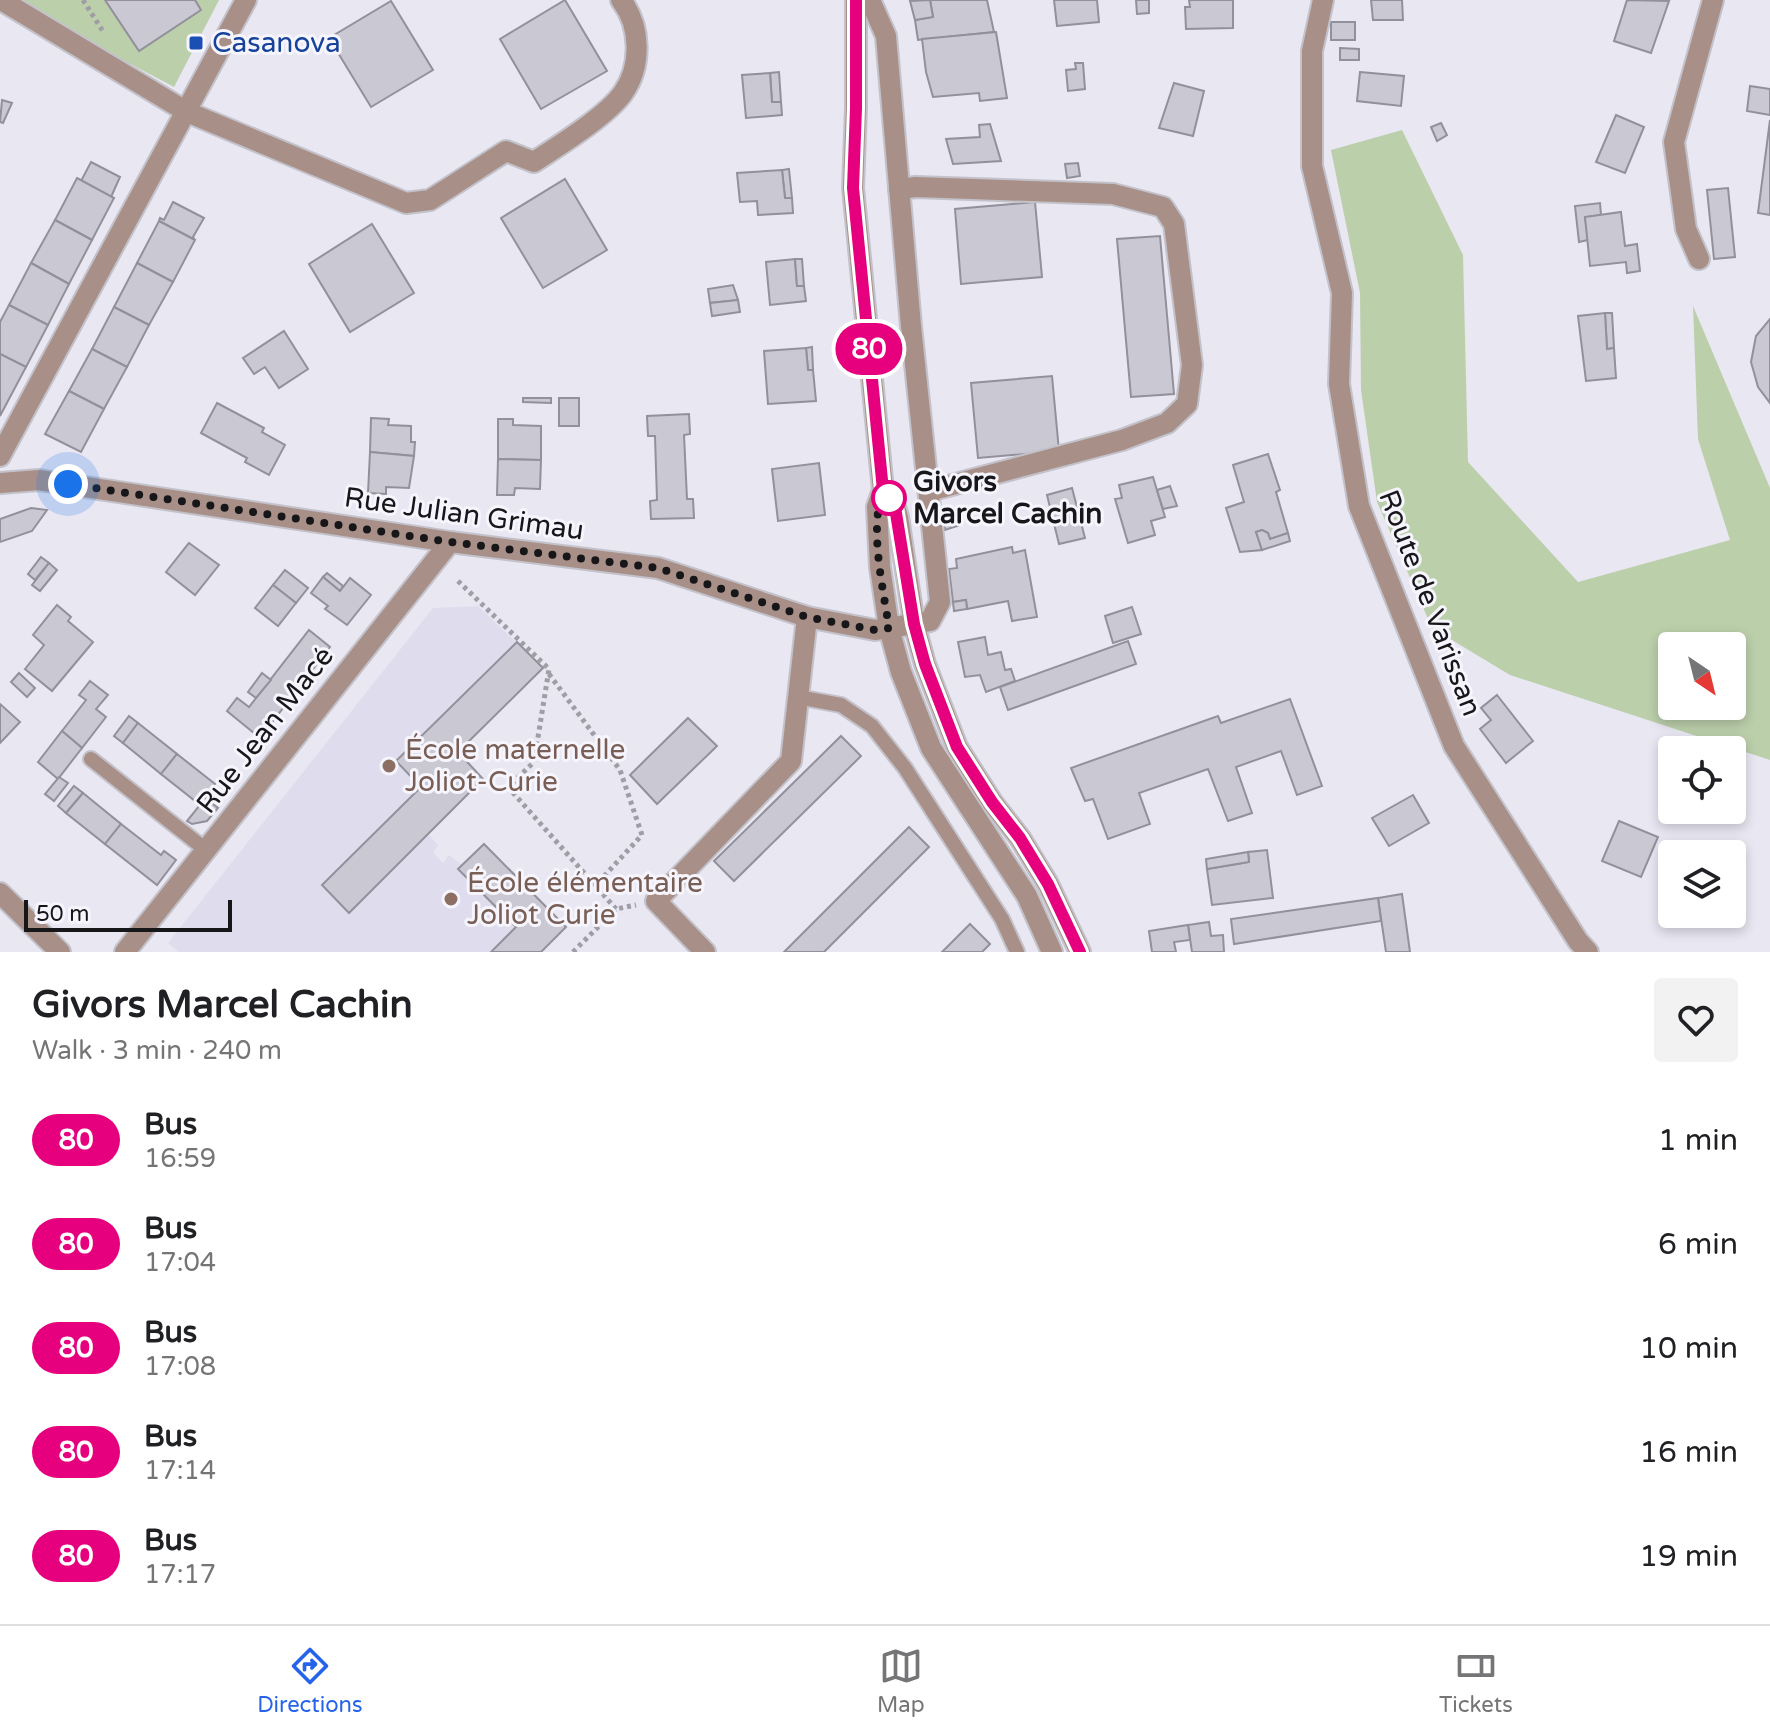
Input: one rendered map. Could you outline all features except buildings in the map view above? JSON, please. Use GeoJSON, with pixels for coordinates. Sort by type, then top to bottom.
{"type":"FeatureCollection","features":[{"type":"Feature","properties":{"kind":"street"},"geometry":{"type":"LineString","coordinates":[[1,0],[187,112],[406,203],[430,200],[506,151],[534,162],[586,127],[623,94],[636,61],[637,31],[621,0]]}},
{"type":"Feature","properties":{"kind":"street"},"geometry":{"type":"LineString","coordinates":[[0,456],[246,0]]}},
{"type":"Feature","properties":{"kind":"street"},"geometry":{"type":"LineString","coordinates":[[856,0],[853,188],[883,490],[877,507],[880,567],[889,628],[901,672],[931,748],[1027,896],[1052,952]]}},
{"type":"Feature","properties":{"kind":"street"},"geometry":{"type":"LineString","coordinates":[[870,0],[886,36],[940,602],[930,621],[914,624]]}},
{"type":"Feature","properties":{"kind":"street","name":"Route de Varissan"},"geometry":{"type":"LineString","coordinates":[[1323,0],[1312,51],[1312,166],[1342,293],[1339,384],[1359,506],[1454,746],[1588,952]]}},
{"type":"Feature","properties":{"kind":"street"},"geometry":{"type":"LineString","coordinates":[[1699,259],[1686,229],[1674,142],[1713,0]]}},
{"type":"Feature","properties":{"kind":"street"},"geometry":{"type":"LineString","coordinates":[[899,189],[1113,194],[1163,207],[1174,224],[1192,365],[1187,404],[1167,423],[1122,440],[929,491]]}},
{"type":"Feature","properties":{"kind":"street","name":"Rue Julian Grimau"},"geometry":{"type":"LineString","coordinates":[[0,483],[39,480],[450,542],[658,568],[807,617],[875,630],[914,624]]}},
{"type":"Feature","properties":{"kind":"street"},"geometry":{"type":"LineString","coordinates":[[883,490],[895,507],[914,624],[925,664],[957,747],[1048,884],[1080,952]]}},
{"type":"Feature","properties":{"kind":"street","name":"Rue Jean Macé"},"geometry":{"type":"LineString","coordinates":[[125,952],[450,542]]}},
{"type":"Feature","properties":{"kind":"street"},"geometry":{"type":"LineString","coordinates":[[705,952],[656,901],[791,761],[807,617]]}},
{"type":"Feature","properties":{"kind":"street"},"geometry":{"type":"LineString","coordinates":[[0,893],[60,952]]}},
{"type":"Feature","properties":{"kind":"lane"},"geometry":{"type":"LineString","coordinates":[[798,697],[841,705],[872,726],[905,768],[1002,919],[1017,952]]}},
{"type":"Feature","properties":{"kind":"lane"},"geometry":{"type":"LineString","coordinates":[[91,759],[206,850]]}},
{"type":"Feature","properties":{"kind":"path"},"geometry":{"type":"LineString","coordinates":[[458,581],[549,669],[534,762],[508,787],[616,909]]}},
{"type":"Feature","properties":{"kind":"path"},"geometry":{"type":"LineString","coordinates":[[548,673],[620,770],[642,835],[595,886]]}},
{"type":"Feature","properties":{"kind":"path"},"geometry":{"type":"LineString","coordinates":[[573,952],[616,909],[656,901]]}},
{"type":"Feature","properties":{"kind":"shaded area"},"geometry":{"type":"Polygon","coordinates":[[[478,606],[543,668],[458,752],[428,834],[438,845],[433,852],[443,863],[449,855],[462,865],[484,844],[566,927],[541,952],[179,952],[168,943],[433,608],[478,606]]]}},
{"type":"Feature","properties":{"kind":"green space"},"geometry":{"type":"Polygon","coordinates":[[[19,0],[219,0],[174,87],[23,7],[19,0]]]}},
{"type":"Feature","properties":{"kind":"green space"},"geometry":{"type":"Polygon","coordinates":[[[1402,130],[1463,255],[1468,462],[1578,582],[1730,540],[1698,439],[1693,306],[1770,488],[1770,760],[1746,752],[1746,736],[1697,736],[1510,675],[1432,628],[1377,502],[1361,390],[1360,293],[1331,150],[1402,130]]]}},
{"type":"Feature","properties":{"kind":"bus line","name":"80"},"geometry":{"type":"LineString","coordinates":[[856,0],[853,188],[883,490],[898,517],[914,624],[925,664],[957,747],[1048,884],[1080,952]]}},
{"type":"Feature","properties":{"kind":"place","name":"Casanova"},"geometry":{"type":"Point","coordinates":[196,43]}},
{"type":"Feature","properties":{"kind":"place","name":"Givors Marcel Cachin"},"geometry":{"type":"Point","coordinates":[889,498]}},
{"type":"Feature","properties":{"kind":"place","name":"École maternelle Joliot-Curie"},"geometry":{"type":"Point","coordinates":[389,766]}},
{"type":"Feature","properties":{"kind":"place","name":"École élémentaire Joliot Curie"},"geometry":{"type":"Point","coordinates":[451,899]}},
{"type":"Feature","properties":{"kind":"route"},"geometry":{"type":"LineString","coordinates":[[68,484],[450,542],[658,568],[807,617],[875,630],[889,628],[880,567],[877,507],[883,490],[889,498]]}}]}
